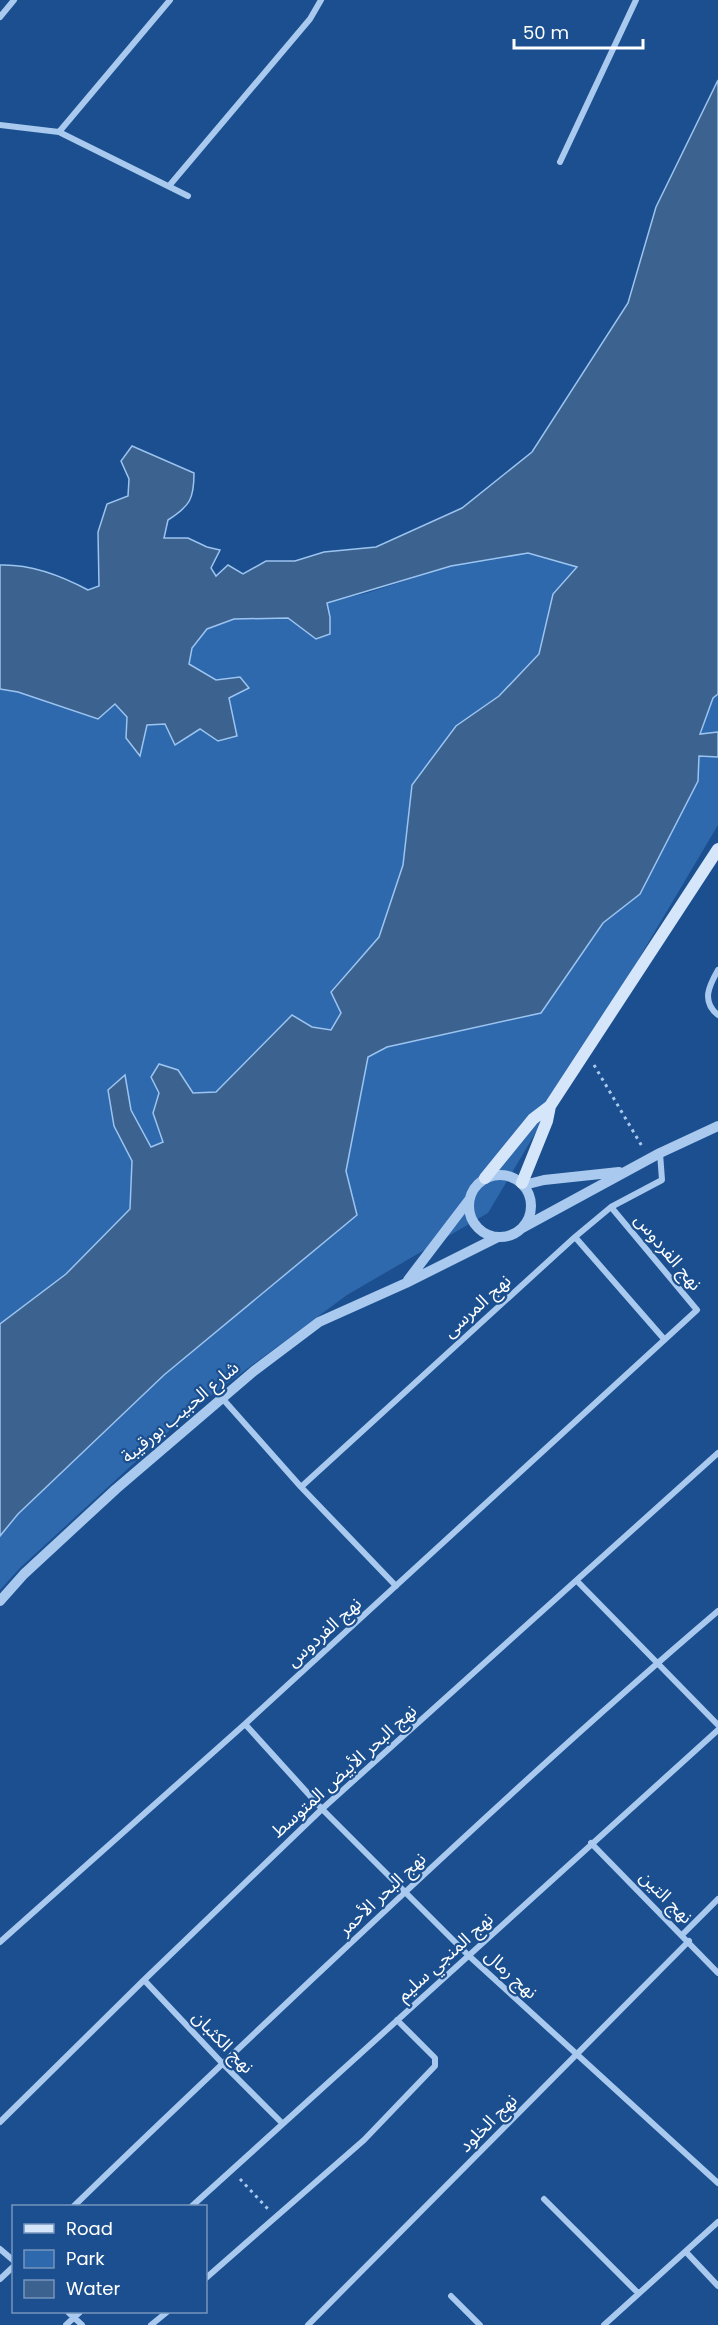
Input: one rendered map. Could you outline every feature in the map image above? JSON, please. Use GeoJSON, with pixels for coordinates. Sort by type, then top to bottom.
{"type":"FeatureCollection","features":[{"type":"Feature","properties":{"kind":"main road"},"geometry":{"type":"LineString","coordinates":[[485,1179],[534,1119],[550,1106],[718,849]]}},
{"type":"Feature","properties":{"kind":"main road"},"geometry":{"type":"LineString","coordinates":[[523,1184],[548,1120],[550,1106]]}},
{"type":"Feature","properties":{"kind":"street"},"geometry":{"type":"LineString","coordinates":[[0,17],[14,0]]}},
{"type":"Feature","properties":{"kind":"street"},"geometry":{"type":"LineString","coordinates":[[59,132],[171,0]]}},
{"type":"Feature","properties":{"kind":"street"},"geometry":{"type":"LineString","coordinates":[[169,186],[310,19],[321,0]]}},
{"type":"Feature","properties":{"kind":"street"},"geometry":{"type":"LineString","coordinates":[[560,162],[636,0]]}},
{"type":"Feature","properties":{"kind":"street"},"geometry":{"type":"LineString","coordinates":[[0,125],[59,132],[188,196]]}},
{"type":"Feature","properties":{"kind":"street"},"geometry":{"type":"LineString","coordinates":[[718,970],[708,988],[707,996],[713,1010],[718,1015]]}},
{"type":"Feature","properties":{"kind":"street"},"geometry":{"type":"LineString","coordinates":[[626,1171],[523,1184],[503,1175],[485,1179],[478,1184],[470,1200],[469,1208],[475,1225],[482,1231],[498,1237],[507,1236],[649,1159],[660,1152],[718,1126]]}},
{"type":"Feature","properties":{"kind":"street","name":"نهج المرسى"},"geometry":{"type":"LineString","coordinates":[[301,1487],[611,1206],[662,1180],[660,1152]]}},
{"type":"Feature","properties":{"kind":"street"},"geometry":{"type":"LineString","coordinates":[[522,1228],[531,1213],[532,1205],[523,1184]]}},
{"type":"Feature","properties":{"kind":"street","name":"شارع الحبيب بورقيبة"},"geometry":{"type":"LineString","coordinates":[[406,1283],[470,1200]]}},
{"type":"Feature","properties":{"kind":"street","name":"نهج الفردوس"},"geometry":{"type":"LineString","coordinates":[[0,1942],[245,1724],[697,1310],[611,1206]]}},
{"type":"Feature","properties":{"kind":"street","name":"شارع الحبيب بورقيبة"},"geometry":{"type":"LineString","coordinates":[[0,1601],[24,1574],[116,1489],[222,1398],[319,1322],[406,1283],[498,1237]]}},
{"type":"Feature","properties":{"kind":"street"},"geometry":{"type":"LineString","coordinates":[[575,1237],[664,1339]]}},
{"type":"Feature","properties":{"kind":"street"},"geometry":{"type":"LineString","coordinates":[[222,1398],[301,1487],[396,1586]]}},
{"type":"Feature","properties":{"kind":"street","name":"نهج البحر الأبيض المتوسط"},"geometry":{"type":"LineString","coordinates":[[0,2122],[322,1809],[718,1453]]}},
{"type":"Feature","properties":{"kind":"street"},"geometry":{"type":"LineString","coordinates":[[577,1581],[718,1727]]}},
{"type":"Feature","properties":{"kind":"street","name":"نهج البحر الأحمر"},"geometry":{"type":"LineString","coordinates":[[75,2205],[406,1892],[657,1663],[718,1611]]}},
{"type":"Feature","properties":{"kind":"street","name":"نهج رمال"},"geometry":{"type":"LineString","coordinates":[[245,1724],[322,1809],[468,1955],[718,2183]]}},
{"type":"Feature","properties":{"kind":"street","name":"نهج المنجي سليم"},"geometry":{"type":"LineString","coordinates":[[193,2205],[718,1727]]}},
{"type":"Feature","properties":{"kind":"street","name":"نهج التين"},"geometry":{"type":"LineString","coordinates":[[591,1843],[718,1973]]}},
{"type":"Feature","properties":{"kind":"street"},"geometry":{"type":"LineString","coordinates":[[682,1935],[718,1899]]}},
{"type":"Feature","properties":{"kind":"street","name":"نهج الخلود"},"geometry":{"type":"LineString","coordinates":[[308,2325],[689,1941]]}},
{"type":"Feature","properties":{"kind":"street","name":"نهج الكثبان"},"geometry":{"type":"LineString","coordinates":[[144,1980],[222,2064],[282,2123]]}},
{"type":"Feature","properties":{"kind":"street"},"geometry":{"type":"LineString","coordinates":[[207,2277],[371,2133],[435,2066],[435,2058],[397,2020]]}},
{"type":"Feature","properties":{"kind":"street"},"geometry":{"type":"LineString","coordinates":[[544,2199],[638,2293]]}},
{"type":"Feature","properties":{"kind":"street"},"geometry":{"type":"LineString","coordinates":[[604,2325],[718,2222]]}},
{"type":"Feature","properties":{"kind":"street"},"geometry":{"type":"LineString","coordinates":[[0,2249],[12,2262]]}},
{"type":"Feature","properties":{"kind":"street"},"geometry":{"type":"LineString","coordinates":[[686,2252],[718,2286]]}},
{"type":"Feature","properties":{"kind":"street"},"geometry":{"type":"LineString","coordinates":[[0,2279],[12,2266]]}},
{"type":"Feature","properties":{"kind":"street"},"geometry":{"type":"LineString","coordinates":[[451,2296],[480,2325]]}},
{"type":"Feature","properties":{"kind":"street"},"geometry":{"type":"LineString","coordinates":[[69,2313],[82,2325]]}},
{"type":"Feature","properties":{"kind":"street"},"geometry":{"type":"LineString","coordinates":[[66,2325],[79,2313]]}},
{"type":"Feature","properties":{"kind":"street"},"geometry":{"type":"LineString","coordinates":[[151,2325],[166,2313]]}},
{"type":"Feature","properties":{"kind":"path"},"geometry":{"type":"LineString","coordinates":[[586,1051],[649,1159]]}},
{"type":"Feature","properties":{"kind":"path"},"geometry":{"type":"LineString","coordinates":[[231,2170],[275,2217]]}},
{"type":"Feature","properties":{"kind":"green space"},"geometry":{"type":"Polygon","coordinates":[[[528,553],[578,567],[553,594],[539,654],[499,696],[456,726],[412,785],[403,865],[379,937],[331,992],[341,1013],[331,1030],[312,1027],[292,1016],[216,1092],[192,1093],[178,1070],[162,1089],[155,1103],[154,1111],[163,1142],[151,1148],[131,1110],[125,1076],[114,1126],[132,1161],[130,1210],[66,1274],[0,1324],[0,689],[114,704],[127,717],[126,738],[140,755],[147,725],[165,724],[189,735],[200,729],[237,736],[228,698],[249,688],[240,677],[216,680],[189,664],[192,648],[207,629],[234,619],[330,617],[326,603],[367,593],[451,566],[528,553]]]}},
{"type":"Feature","properties":{"kind":"green space"},"geometry":{"type":"Polygon","coordinates":[[[718,694],[718,732],[700,735],[713,698],[718,694]]]}},
{"type":"Feature","properties":{"kind":"green space"},"geometry":{"type":"Polygon","coordinates":[[[699,756],[718,757],[718,825],[488,1213],[347,1295],[194,1408],[21,1567],[0,1590],[0,1536],[18,1514],[164,1375],[357,1215],[346,1171],[368,1057],[387,1047],[541,1013],[603,923],[640,894],[698,781],[699,756]]]}},
{"type":"Feature","properties":{"kind":"water"},"geometry":{"type":"Polygon","coordinates":[[[718,80],[718,694],[713,698],[700,734],[718,732],[718,757],[699,756],[698,781],[640,894],[603,923],[541,1013],[387,1047],[368,1057],[346,1171],[357,1215],[164,1375],[18,1514],[0,1536],[0,1324],[66,1274],[130,1209],[132,1161],[114,1126],[108,1090],[125,1075],[131,1110],[151,1147],[163,1142],[153,1113],[159,1093],[151,1077],[159,1064],[178,1070],[193,1093],[216,1092],[292,1015],[312,1027],[331,1030],[341,1013],[331,992],[379,937],[403,865],[412,785],[456,726],[499,696],[539,654],[553,594],[577,567],[528,553],[451,566],[327,603],[330,634],[316,639],[288,618],[234,619],[207,629],[192,648],[189,664],[216,680],[240,677],[249,688],[229,698],[237,736],[218,741],[200,729],[175,745],[165,724],[147,725],[140,756],[126,738],[127,717],[115,704],[98,719],[18,692],[0,689],[0,565],[46,572],[88,590],[99,586],[98,532],[107,504],[128,496],[129,479],[121,461],[132,446],[194,473],[192,496],[186,506],[168,520],[164,538],[188,538],[220,550],[211,568],[216,576],[228,565],[243,574],[266,561],[295,561],[324,552],[376,547],[462,508],[532,452],[628,303],[656,207],[718,80]]]}}]}
